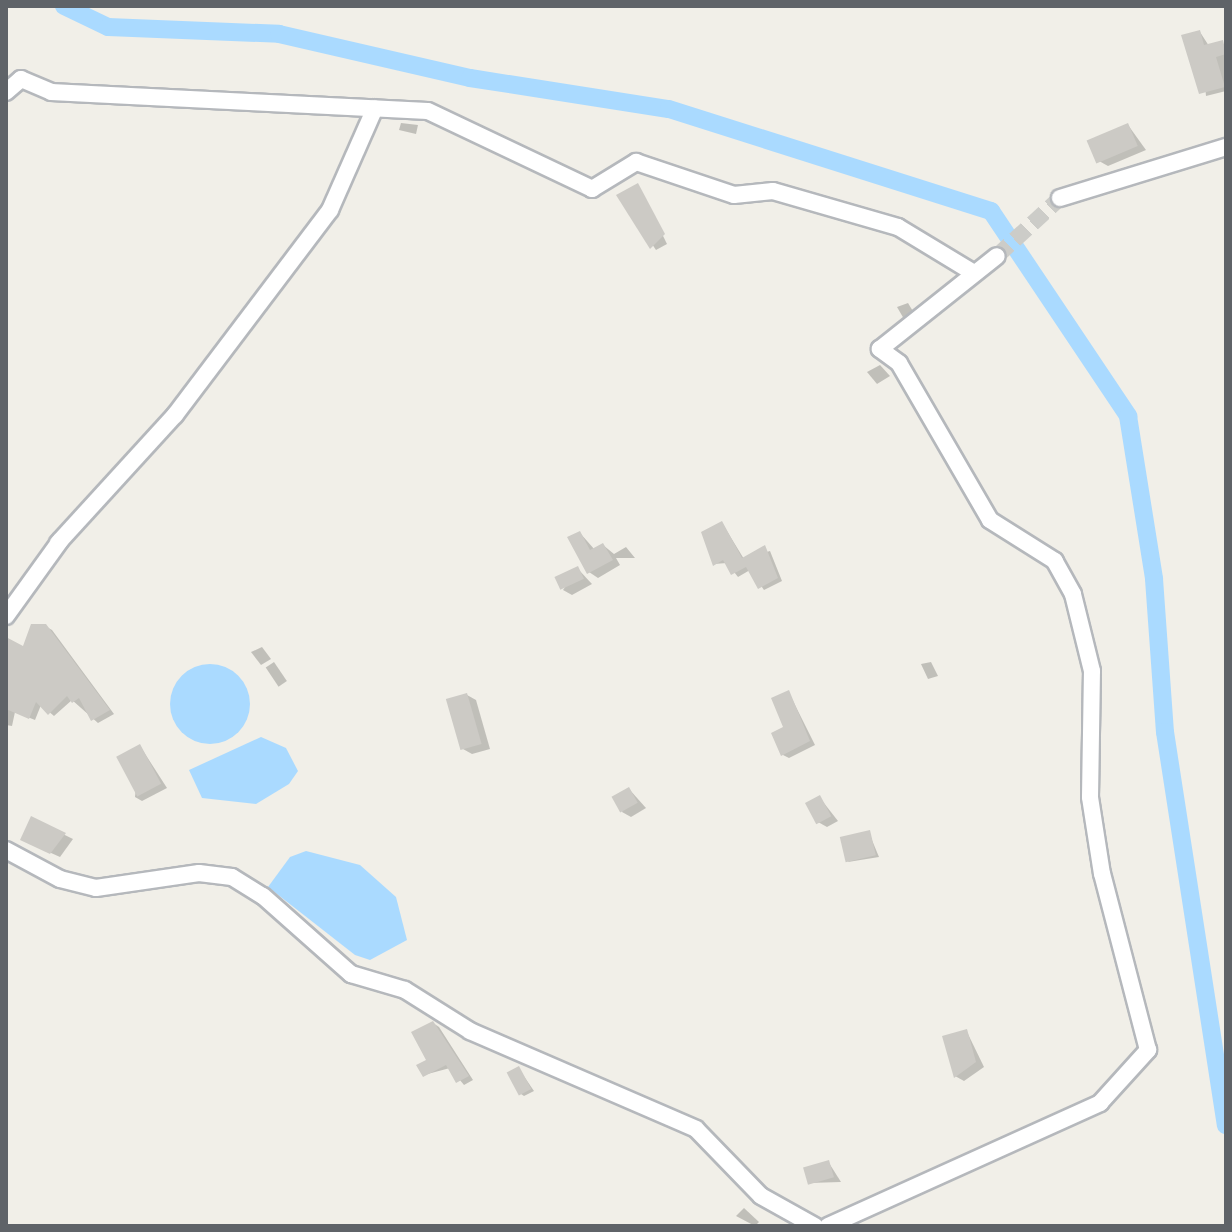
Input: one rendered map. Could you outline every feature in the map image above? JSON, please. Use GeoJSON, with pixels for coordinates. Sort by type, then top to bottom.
{"type":"FeatureCollection","features":[{"type":"Feature","properties":{"kind":"street"},"geometry":{"type":"LineString","coordinates":[[6,92],[21,79],[51,92],[428,111],[592,189],[636,162],[734,195],[773,191],[898,227],[974,273]]}},
{"type":"Feature","properties":{"kind":"street"},"geometry":{"type":"LineString","coordinates":[[6,616],[59,542],[175,415],[330,210],[375,108]]}},
{"type":"Feature","properties":{"kind":"street"},"geometry":{"type":"LineString","coordinates":[[1060,198],[1226,147]]}},
{"type":"Feature","properties":{"kind":"street"},"geometry":{"type":"LineString","coordinates":[[828,1226],[1100,1103],[1148,1050],[1100,859],[1090,797],[1092,671],[1073,594],[1055,561],[990,520],[899,363],[880,349],[997,256]]}},
{"type":"Feature","properties":{"kind":"street"},"geometry":{"type":"LineString","coordinates":[[6,850],[60,879],[96,888],[199,873],[232,877],[263,896],[351,974],[405,990],[470,1031],[696,1129],[761,1196],[815,1226]]}},
{"type":"Feature","properties":{"kind":"water"},"geometry":{"type":"Polygon","coordinates":[[[210,664],[225,667],[238,676],[247,689],[250,704],[247,719],[238,732],[225,741],[210,744],[195,741],[182,732],[173,719],[170,704],[173,689],[182,676],[195,667],[210,664]]]}},
{"type":"Feature","properties":{"kind":"water"},"geometry":{"type":"Polygon","coordinates":[[[261,737],[286,748],[298,771],[289,784],[256,804],[202,798],[189,770],[261,737]]]}},
{"type":"Feature","properties":{"kind":"water"},"geometry":{"type":"Polygon","coordinates":[[[306,851],[360,865],[396,897],[407,940],[370,960],[355,955],[268,887],[290,857],[306,851]]]}},
{"type":"Feature","properties":{"kind":"building"},"geometry":{"type":"Polygon","coordinates":[[[1200,30],[1204,45],[1223,40],[1226,54],[1216,57],[1225,87],[1199,94],[1181,35],[1200,30]]]}},
{"type":"Feature","properties":{"kind":"building"},"geometry":{"type":"Polygon","coordinates":[[[1128,123],[1138,146],[1096,164],[1087,141],[1128,123]]]}},
{"type":"Feature","properties":{"kind":"building"},"geometry":{"type":"Polygon","coordinates":[[[638,183],[665,234],[650,249],[616,195],[638,183]]]}},
{"type":"Feature","properties":{"kind":"building"},"geometry":{"type":"Polygon","coordinates":[[[722,521],[742,558],[765,545],[778,578],[758,589],[746,567],[731,575],[723,560],[713,566],[701,532],[722,521]]]}},
{"type":"Feature","properties":{"kind":"building"},"geometry":{"type":"Polygon","coordinates":[[[580,531],[590,550],[603,543],[613,560],[587,574],[567,537],[580,531]]]}},
{"type":"Feature","properties":{"kind":"building"},"geometry":{"type":"Polygon","coordinates":[[[578,566],[584,579],[560,590],[554,577],[578,566]]]}},
{"type":"Feature","properties":{"kind":"building"},"geometry":{"type":"Polygon","coordinates":[[[31,624],[46,624],[110,710],[91,721],[79,698],[72,703],[67,696],[48,715],[36,702],[29,719],[6,709],[6,637],[23,646],[31,624]]]}},
{"type":"Feature","properties":{"kind":"building"},"geometry":{"type":"Polygon","coordinates":[[[789,690],[810,741],[781,756],[771,733],[783,727],[771,698],[789,690]]]}},
{"type":"Feature","properties":{"kind":"building"},"geometry":{"type":"Polygon","coordinates":[[[467,693],[482,744],[460,750],[446,699],[467,693]]]}},
{"type":"Feature","properties":{"kind":"building"},"geometry":{"type":"Polygon","coordinates":[[[140,744],[161,784],[137,796],[116,757],[140,744]]]}},
{"type":"Feature","properties":{"kind":"building"},"geometry":{"type":"Polygon","coordinates":[[[629,787],[638,803],[620,812],[612,797],[629,787]]]}},
{"type":"Feature","properties":{"kind":"building"},"geometry":{"type":"Polygon","coordinates":[[[820,795],[831,816],[816,824],[805,803],[820,795]]]}},
{"type":"Feature","properties":{"kind":"building"},"geometry":{"type":"Polygon","coordinates":[[[31,816],[66,833],[50,854],[20,840],[31,816]]]}},
{"type":"Feature","properties":{"kind":"building"},"geometry":{"type":"Polygon","coordinates":[[[870,830],[876,855],[846,862],[840,837],[870,830]]]}},
{"type":"Feature","properties":{"kind":"building"},"geometry":{"type":"Polygon","coordinates":[[[433,1021],[469,1076],[456,1083],[446,1065],[423,1077],[416,1065],[426,1060],[411,1032],[433,1021]]]}},
{"type":"Feature","properties":{"kind":"building"},"geometry":{"type":"Polygon","coordinates":[[[967,1029],[976,1062],[954,1078],[942,1036],[967,1029]]]}},
{"type":"Feature","properties":{"kind":"building"},"geometry":{"type":"Polygon","coordinates":[[[519,1066],[531,1089],[519,1096],[507,1073],[519,1066]]]}},
{"type":"Feature","properties":{"kind":"building"},"geometry":{"type":"Polygon","coordinates":[[[829,1160],[834,1177],[808,1185],[803,1167],[829,1160]]]}},
{"type":"Feature","properties":{"kind":"waterway"},"geometry":{"type":"LineString","coordinates":[[64,6],[108,27],[279,34],[470,78],[669,109],[991,211],[1128,416],[1154,579],[1165,732],[1226,1125]]}},
{"type":"Feature","properties":{"kind":"tunnel"},"geometry":{"type":"LineString","coordinates":[[997,256],[1060,198]]}}]}
